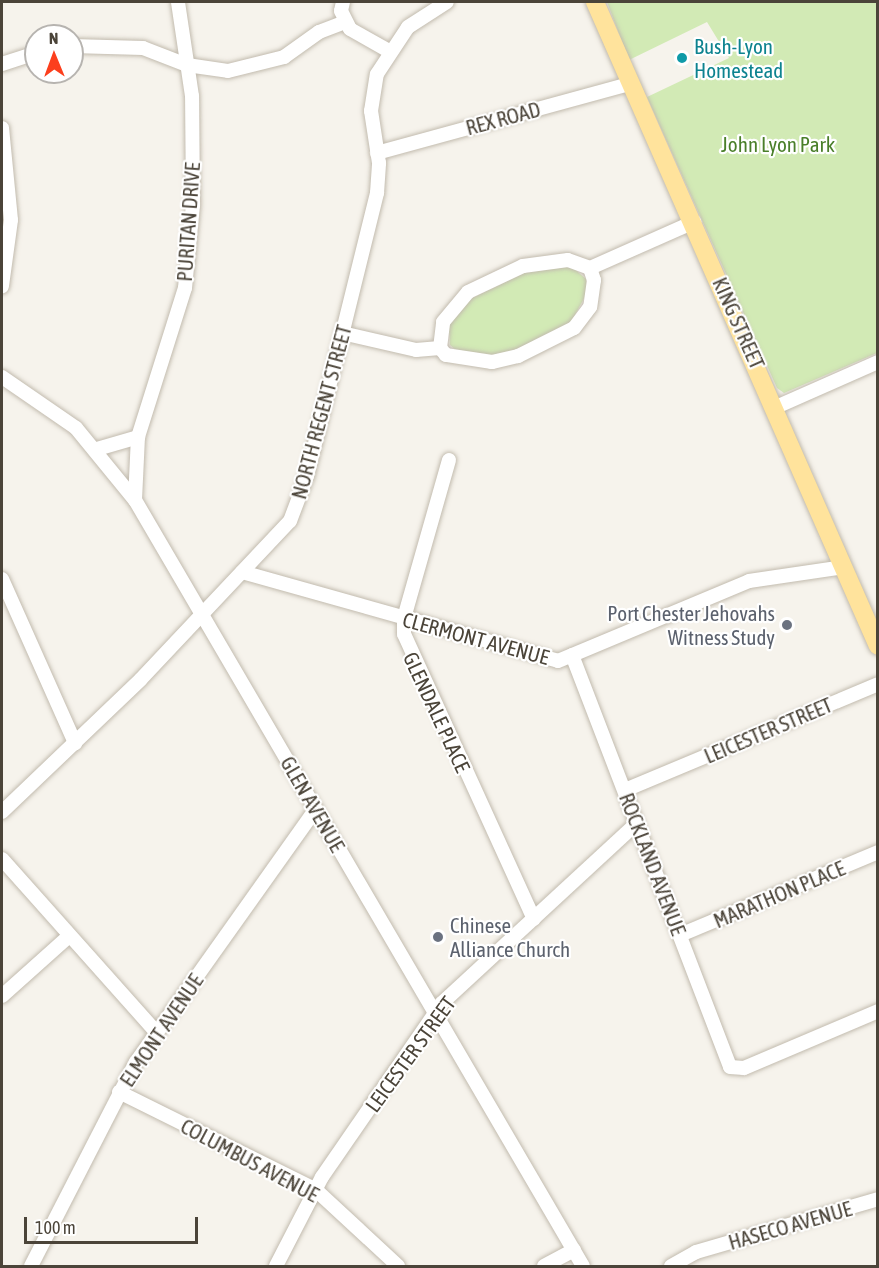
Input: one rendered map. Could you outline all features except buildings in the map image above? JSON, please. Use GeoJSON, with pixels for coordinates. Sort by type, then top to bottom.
{"type":"FeatureCollection","features":[{"type":"Feature","properties":{"kind":"main road","name":"KING STREET"},"geometry":{"type":"LineString","coordinates":[[595,2],[776,407],[878,646]]}},
{"type":"Feature","properties":{"kind":"street","name":"PURITAN DRIVE"},"geometry":{"type":"LineString","coordinates":[[135,500],[138,437],[185,288],[194,176],[187,65],[178,2]]}},
{"type":"Feature","properties":{"kind":"street"},"geometry":{"type":"LineString","coordinates":[[343,2],[345,22],[358,35],[389,51]]}},
{"type":"Feature","properties":{"kind":"street","name":"NORTH REGENT STREET"},"geometry":{"type":"LineString","coordinates":[[2,812],[75,743],[290,520],[298,503],[377,193],[373,94],[389,51],[408,27],[428,6],[447,2]]}},
{"type":"Feature","properties":{"kind":"street"},"geometry":{"type":"LineString","coordinates":[[84,46],[143,48],[187,65],[212,71],[264,64],[345,22]]}},
{"type":"Feature","properties":{"kind":"street"},"geometry":{"type":"LineString","coordinates":[[2,64],[24,57]]}},
{"type":"Feature","properties":{"kind":"street","name":"REX ROAD"},"geometry":{"type":"LineString","coordinates":[[377,153],[630,84]]}},
{"type":"Feature","properties":{"kind":"street"},"geometry":{"type":"LineString","coordinates":[[2,128],[11,220],[2,286]]}},
{"type":"Feature","properties":{"kind":"street"},"geometry":{"type":"LineString","coordinates":[[440,348],[441,328],[450,311],[484,282],[549,261],[568,260],[590,268],[694,222]]}},
{"type":"Feature","properties":{"kind":"street"},"geometry":{"type":"LineString","coordinates":[[342,333],[416,350],[440,348],[456,359],[492,362],[542,346],[582,319],[593,294],[590,268]]}},
{"type":"Feature","properties":{"kind":"street"},"geometry":{"type":"LineString","coordinates":[[776,407],[878,362]]}},
{"type":"Feature","properties":{"kind":"street","name":"GLEN AVENUE"},"geometry":{"type":"LineString","coordinates":[[2,377],[58,413],[97,449],[135,500],[583,1266]]}},
{"type":"Feature","properties":{"kind":"street"},"geometry":{"type":"LineString","coordinates":[[97,449],[138,437]]}},
{"type":"Feature","properties":{"kind":"street","name":"GLENDALE PLACE"},"geometry":{"type":"LineString","coordinates":[[449,460],[404,618],[407,649],[534,919]]}},
{"type":"Feature","properties":{"kind":"street","name":"CLERMONT AVENUE"},"geometry":{"type":"LineString","coordinates":[[242,572],[558,661],[748,581],[844,567]]}},
{"type":"Feature","properties":{"kind":"street"},"geometry":{"type":"LineString","coordinates":[[2,579],[75,743]]}},
{"type":"Feature","properties":{"kind":"street","name":"ROCKLAND AVENUE"},"geometry":{"type":"LineString","coordinates":[[572,655],[680,935],[725,1060],[736,1070],[878,1011]]}},
{"type":"Feature","properties":{"kind":"street","name":"LEICESTER STREET"},"geometry":{"type":"LineString","coordinates":[[625,790],[878,684]]}},
{"type":"Feature","properties":{"kind":"street","name":"ELMONT AVENUE"},"geometry":{"type":"LineString","coordinates":[[31,1266],[118,1092],[156,1032],[316,809]]}},
{"type":"Feature","properties":{"kind":"street","name":"LEICESTER STREET"},"geometry":{"type":"LineString","coordinates":[[276,1266],[316,1190],[435,1014],[636,824]]}},
{"type":"Feature","properties":{"kind":"street","name":"MARATHON PLACE"},"geometry":{"type":"LineString","coordinates":[[680,935],[878,852]]}},
{"type":"Feature","properties":{"kind":"street"},"geometry":{"type":"LineString","coordinates":[[2,859],[156,1032]]}},
{"type":"Feature","properties":{"kind":"street"},"geometry":{"type":"LineString","coordinates":[[2,996],[69,936]]}},
{"type":"Feature","properties":{"kind":"street","name":"COLUMBUS AVENUE"},"geometry":{"type":"LineString","coordinates":[[118,1092],[316,1190],[398,1266]]}},
{"type":"Feature","properties":{"kind":"street","name":"HASECO AVENUE"},"geometry":{"type":"LineString","coordinates":[[671,1266],[696,1252],[878,1199]]}},
{"type":"Feature","properties":{"kind":"street"},"geometry":{"type":"LineString","coordinates":[[543,1266],[574,1250]]}},
{"type":"Feature","properties":{"kind":"green space","name":"John Lyon Park"},"geometry":{"type":"Polygon","coordinates":[[[607,2],[877,2],[877,353],[784,393],[777,388],[647,97],[729,58],[707,22],[629,60],[607,2]]]}},
{"type":"Feature","properties":{"kind":"green space"},"geometry":{"type":"Polygon","coordinates":[[[571,266],[586,279],[588,291],[570,324],[518,351],[490,356],[457,351],[450,345],[449,324],[466,301],[524,273],[571,266]]]}},
{"type":"Feature","properties":{"kind":"place","name":"Bush-Lyon Homestead"},"geometry":{"type":"Point","coordinates":[682,58]}},
{"type":"Feature","properties":{"kind":"place","name":"Port Chester Jehovahs Witness Study"},"geometry":{"type":"Point","coordinates":[787,625]}},
{"type":"Feature","properties":{"kind":"place","name":"Chinese Alliance Church"},"geometry":{"type":"Point","coordinates":[438,937]}}]}
